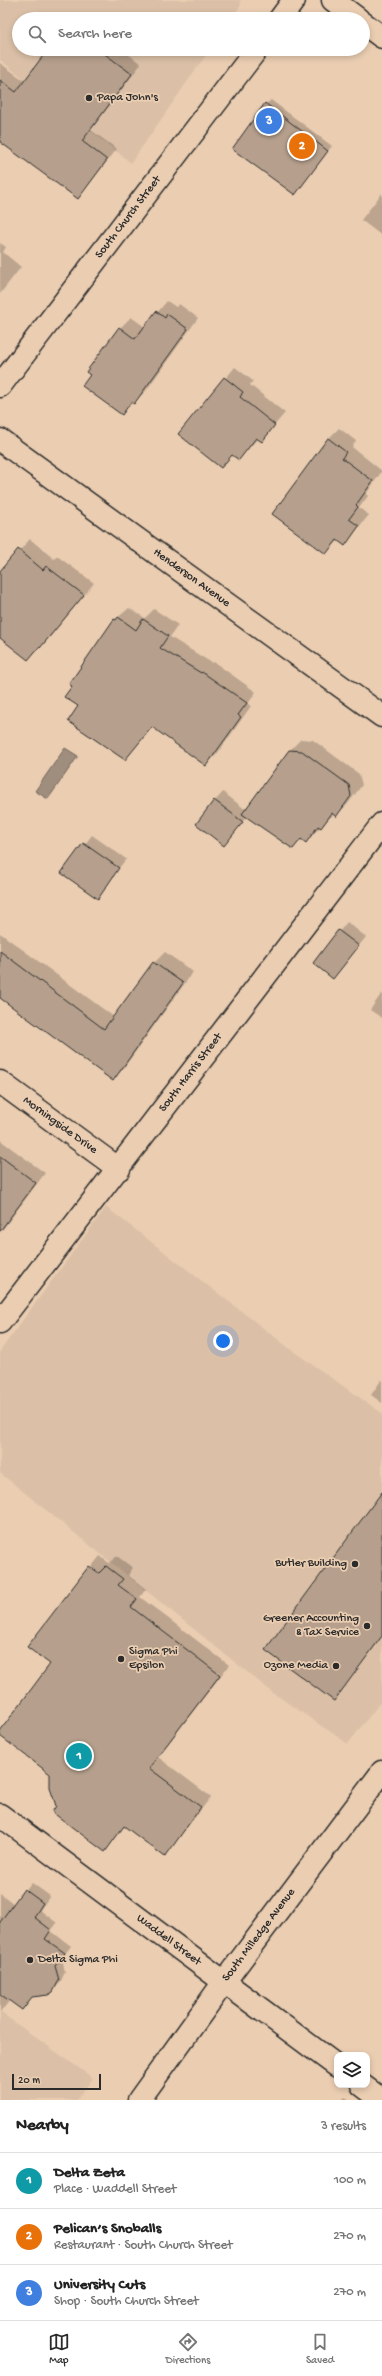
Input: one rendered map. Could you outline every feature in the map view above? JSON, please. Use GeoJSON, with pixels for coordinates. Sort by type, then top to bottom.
{"type":"FeatureCollection","features":[{"type":"Feature","properties":{"kind":"street"},"geometry":{"type":"LineString","coordinates":[[285,12],[294,0]]}},
{"type":"Feature","properties":{"kind":"street"},"geometry":{"type":"LineString","coordinates":[[333,0],[349,12]]}},
{"type":"Feature","properties":{"kind":"street"},"geometry":{"type":"LineString","coordinates":[[370,28],[382,37]]}},
{"type":"Feature","properties":{"kind":"street","name":"South Church Street"},"geometry":{"type":"LineString","coordinates":[[0,386],[252,56]]}},
{"type":"Feature","properties":{"kind":"street","name":"Henderson Avenue"},"geometry":{"type":"LineString","coordinates":[[0,440],[382,716]]}},
{"type":"Feature","properties":{"kind":"street","name":"South Harris Street"},"geometry":{"type":"LineString","coordinates":[[0,1322],[119,1169],[382,824]]}},
{"type":"Feature","properties":{"kind":"street","name":"Morningside Drive"},"geometry":{"type":"LineString","coordinates":[[0,1082],[119,1169]]}},
{"type":"Feature","properties":{"kind":"street","name":"South Milledge Avenue"},"geometry":{"type":"LineString","coordinates":[[138,2100],[224,1982],[382,1772]]}},
{"type":"Feature","properties":{"kind":"street","name":"Waddell Street"},"geometry":{"type":"LineString","coordinates":[[0,1814],[334,2064]]}},
{"type":"Feature","properties":{"kind":"street"},"geometry":{"type":"LineString","coordinates":[[366,2088],[382,2100]]}},
{"type":"Feature","properties":{"kind":"shaded area"},"geometry":{"type":"Polygon","coordinates":[[[0,0],[240,0],[241,5],[236,12],[12,12],[12,56],[205,56],[131,163],[0,60],[0,0]]]}},
{"type":"Feature","properties":{"kind":"shaded area"},"geometry":{"type":"Polygon","coordinates":[[[65,748],[78,756],[48,799],[35,791],[65,748]]]}},
{"type":"Feature","properties":{"kind":"shaded area"},"geometry":{"type":"Polygon","coordinates":[[[106,1207],[293,1351],[382,1413],[382,1700],[348,1744],[273,1693],[0,1473],[0,1351],[106,1207]]]}},
{"type":"Feature","properties":{"kind":"shaded area"},"geometry":{"type":"Polygon","coordinates":[[[0,2012],[93,2078],[77,2100],[0,2100],[0,2012]]]}},
{"type":"Feature","properties":{"kind":"building"},"geometry":{"type":"Polygon","coordinates":[[[43,56],[108,56],[132,74],[82,141],[107,160],[78,199],[0,142],[0,80],[16,92],[43,56]]]}},
{"type":"Feature","properties":{"kind":"building"},"geometry":{"type":"Polygon","coordinates":[[[265,103],[328,151],[295,195],[232,149],[265,103]]]}},
{"type":"Feature","properties":{"kind":"building"},"geometry":{"type":"Polygon","coordinates":[[[156,311],[165,318],[167,314],[188,329],[134,404],[131,402],[122,415],[82,386],[90,375],[86,372],[119,327],[135,339],[156,311]]]}},
{"type":"Feature","properties":{"kind":"building"},"geometry":{"type":"Polygon","coordinates":[[[224,377],[243,392],[240,397],[275,425],[262,442],[256,438],[239,460],[232,455],[221,468],[178,434],[224,377]]]}},
{"type":"Feature","properties":{"kind":"building"},"geometry":{"type":"Polygon","coordinates":[[[328,438],[346,452],[342,458],[373,481],[356,505],[358,507],[349,519],[359,526],[345,546],[337,540],[326,554],[272,514],[328,438]]]}},
{"type":"Feature","properties":{"kind":"building"},"geometry":{"type":"Polygon","coordinates":[[[18,549],[43,570],[46,566],[84,595],[40,648],[39,647],[28,660],[0,638],[0,571],[18,549]]]}},
{"type":"Feature","properties":{"kind":"building"},"geometry":{"type":"Polygon","coordinates":[[[118,617],[136,630],[143,619],[168,636],[160,648],[201,673],[202,672],[247,703],[238,715],[241,717],[206,766],[152,727],[125,760],[68,721],[78,706],[64,697],[72,686],[69,684],[114,619],[116,620],[118,617]]]}},
{"type":"Feature","properties":{"kind":"building"},"geometry":{"type":"Polygon","coordinates":[[[289,750],[302,751],[349,785],[351,796],[336,817],[332,813],[321,828],[318,826],[306,843],[301,839],[293,849],[242,814],[289,750]]]}},
{"type":"Feature","properties":{"kind":"building"},"geometry":{"type":"Polygon","coordinates":[[[214,800],[243,822],[224,846],[196,824],[214,800]]]}},
{"type":"Feature","properties":{"kind":"building"},"geometry":{"type":"Polygon","coordinates":[[[83,843],[119,868],[98,899],[61,873],[83,843]]]}},
{"type":"Feature","properties":{"kind":"building"},"geometry":{"type":"Polygon","coordinates":[[[338,930],[359,946],[333,979],[313,963],[338,930]]]}},
{"type":"Feature","properties":{"kind":"building"},"geometry":{"type":"Polygon","coordinates":[[[0,951],[104,1029],[153,962],[183,983],[113,1081],[0,998],[0,951]]]}},
{"type":"Feature","properties":{"kind":"building"},"geometry":{"type":"Polygon","coordinates":[[[0,1156],[36,1183],[0,1231],[0,1156]]]}},
{"type":"Feature","properties":{"kind":"building","name":"Butler Building"},"geometry":{"type":"Polygon","coordinates":[[[382,1492],[382,1636],[334,1701],[265,1650],[382,1492]]]}},
{"type":"Feature","properties":{"kind":"building"},"geometry":{"type":"Polygon","coordinates":[[[89,1566],[99,1573],[106,1566],[123,1579],[118,1585],[137,1599],[131,1607],[220,1675],[149,1768],[201,1807],[165,1857],[124,1826],[105,1852],[52,1812],[56,1806],[50,1788],[50,1774],[0,1736],[0,1731],[50,1664],[27,1647],[89,1566]]]}},
{"type":"Feature","properties":{"kind":"building","name":"Delta Sigma Phi"},"geometry":{"type":"Polygon","coordinates":[[[24,1889],[43,1903],[34,1917],[51,1930],[45,1939],[65,1953],[55,1966],[59,1980],[53,1992],[48,1995],[32,1997],[22,2010],[0,1994],[0,1922],[24,1889]]]}},
{"type":"Feature","properties":{"kind":"place","name":"Papa John's"},"geometry":{"type":"Point","coordinates":[89,98]}},
{"type":"Feature","properties":{"kind":"place","name":"University Cuts"},"geometry":{"type":"Point","coordinates":[269,121]}},
{"type":"Feature","properties":{"kind":"place","name":"Pelican’s Snoballs"},"geometry":{"type":"Point","coordinates":[302,146]}},
{"type":"Feature","properties":{"kind":"place","name":"Butler Building"},"geometry":{"type":"Point","coordinates":[355,1564]}},
{"type":"Feature","properties":{"kind":"place","name":"Greener Accounting & Tax Service"},"geometry":{"type":"Point","coordinates":[367,1626]}},
{"type":"Feature","properties":{"kind":"place","name":"Sigma Phi Epsilon"},"geometry":{"type":"Point","coordinates":[121,1659]}},
{"type":"Feature","properties":{"kind":"place","name":"Ozone Media"},"geometry":{"type":"Point","coordinates":[336,1666]}},
{"type":"Feature","properties":{"kind":"place","name":"Delta Zeta"},"geometry":{"type":"Point","coordinates":[79,1756]}},
{"type":"Feature","properties":{"kind":"place","name":"Delta Sigma Phi"},"geometry":{"type":"Point","coordinates":[30,1960]}}]}
